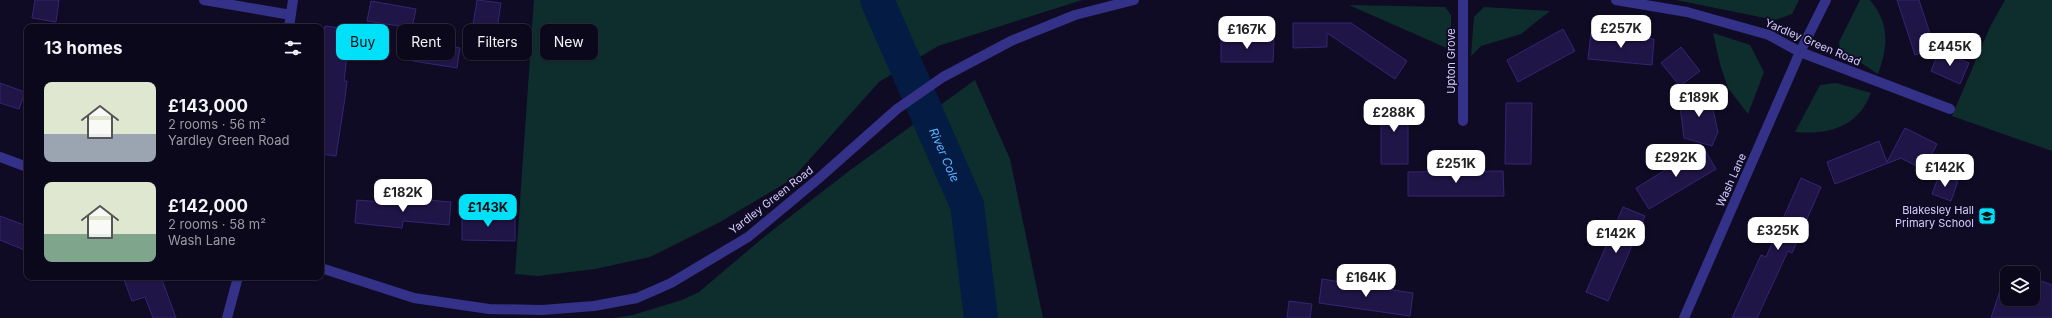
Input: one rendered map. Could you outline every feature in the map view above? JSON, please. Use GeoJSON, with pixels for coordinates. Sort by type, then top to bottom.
{"type":"FeatureCollection","features":[{"type":"Feature","properties":{"kind":"street"},"geometry":{"type":"LineString","coordinates":[[204,0],[291,15]]}},
{"type":"Feature","properties":{"kind":"street"},"geometry":{"type":"LineString","coordinates":[[290,24],[293,0]]}},
{"type":"Feature","properties":{"kind":"street","name":"Yardley Green Road"},"geometry":{"type":"LineString","coordinates":[[324,269],[414,298],[489,309],[542,310],[594,306],[637,298],[671,283],[748,237],[818,179],[896,109],[943,77],[1011,41],[1075,15],[1134,0]]}},
{"type":"Feature","properties":{"kind":"street","name":"Upton Grove"},"geometry":{"type":"LineString","coordinates":[[1463,0],[1463,121]]}},
{"type":"Feature","properties":{"kind":"street","name":"Yardley Green Road"},"geometry":{"type":"LineString","coordinates":[[1616,0],[1687,12],[1769,35],[1800,52],[1950,109]]}},
{"type":"Feature","properties":{"kind":"street","name":"Wash Lane"},"geometry":{"type":"LineString","coordinates":[[1684,318],[1800,52],[1826,0]]}},
{"type":"Feature","properties":{"kind":"street"},"geometry":{"type":"LineString","coordinates":[[0,157],[24,166]]}},
{"type":"Feature","properties":{"kind":"street"},"geometry":{"type":"LineString","coordinates":[[227,318],[237,280]]}},
{"type":"Feature","properties":{"kind":"green space"},"geometry":{"type":"Polygon","coordinates":[[[534,0],[1082,0],[938,46],[879,82],[792,179],[720,222],[650,257],[595,269],[538,276],[515,274],[530,60],[532,60],[534,0]]]}},
{"type":"Feature","properties":{"kind":"green space"},"geometry":{"type":"Polygon","coordinates":[[[1676,0],[1799,0],[1792,14],[1775,20],[1676,0]]]}},
{"type":"Feature","properties":{"kind":"green space"},"geometry":{"type":"Polygon","coordinates":[[[1860,0],[1870,0],[1881,18],[1884,27],[1884,54],[1878,74],[1840,49],[1839,42],[1860,0]]]}},
{"type":"Feature","properties":{"kind":"green space"},"geometry":{"type":"Polygon","coordinates":[[[2005,0],[2052,0],[2052,151],[1952,116],[1990,27],[2005,0]]]}},
{"type":"Feature","properties":{"kind":"green space"},"geometry":{"type":"Polygon","coordinates":[[[1349,5],[1445,7],[1451,15],[1451,50],[1349,5]]]}},
{"type":"Feature","properties":{"kind":"green space"},"geometry":{"type":"Polygon","coordinates":[[[1484,7],[1550,11],[1521,34],[1481,46],[1471,56],[1474,17],[1484,7]]]}},
{"type":"Feature","properties":{"kind":"green space"},"geometry":{"type":"Polygon","coordinates":[[[1713,33],[1750,45],[1764,72],[1748,114],[1728,88],[1720,64],[1713,33]]]}},
{"type":"Feature","properties":{"kind":"green space"},"geometry":{"type":"Polygon","coordinates":[[[975,80],[1010,159],[1043,318],[614,318],[633,315],[682,300],[699,292],[764,237],[849,171],[975,80]]]}},
{"type":"Feature","properties":{"kind":"green space"},"geometry":{"type":"Polygon","coordinates":[[[1836,83],[1871,93],[1865,105],[1858,114],[1850,121],[1831,130],[1807,133],[1795,132],[1820,85],[1836,83]]]}},
{"type":"Feature","properties":{"kind":"building"},"geometry":{"type":"Polygon","coordinates":[[[35,0],[59,0],[56,22],[32,18],[35,0]]]}},
{"type":"Feature","properties":{"kind":"building"},"geometry":{"type":"Polygon","coordinates":[[[477,0],[501,3],[498,24],[473,24],[477,0]]]}},
{"type":"Feature","properties":{"kind":"building"},"geometry":{"type":"Polygon","coordinates":[[[1897,0],[1919,0],[1935,49],[1915,55],[1897,0]]]}},
{"type":"Feature","properties":{"kind":"building"},"geometry":{"type":"Polygon","coordinates":[[[371,1],[416,9],[413,24],[397,24],[397,26],[367,21],[371,1]]]}},
{"type":"Feature","properties":{"kind":"building"},"geometry":{"type":"Polygon","coordinates":[[[1293,23],[1351,23],[1407,61],[1395,79],[1327,33],[1327,47],[1293,48],[1293,23]]]}},
{"type":"Feature","properties":{"kind":"building"},"geometry":{"type":"Polygon","coordinates":[[[325,26],[336,27],[336,60],[346,60],[344,81],[347,81],[336,156],[324,154],[325,26]]]}},
{"type":"Feature","properties":{"kind":"building"},"geometry":{"type":"Polygon","coordinates":[[[1563,29],[1575,51],[1518,82],[1507,60],[1563,29]]]}},
{"type":"Feature","properties":{"kind":"building"},"geometry":{"type":"Polygon","coordinates":[[[1591,33],[1654,39],[1652,65],[1588,59],[1591,33]]]}},
{"type":"Feature","properties":{"kind":"building"},"geometry":{"type":"Polygon","coordinates":[[[1221,38],[1274,38],[1273,62],[1221,62],[1221,38]]]}},
{"type":"Feature","properties":{"kind":"building"},"geometry":{"type":"Polygon","coordinates":[[[455,47],[460,48],[457,68],[413,61],[455,60],[455,47]]]}},
{"type":"Feature","properties":{"kind":"building"},"geometry":{"type":"Polygon","coordinates":[[[1681,47],[1700,71],[1680,86],[1661,63],[1681,47]]]}},
{"type":"Feature","properties":{"kind":"building"},"geometry":{"type":"Polygon","coordinates":[[[1939,51],[1969,63],[1960,84],[1931,71],[1939,51]]]}},
{"type":"Feature","properties":{"kind":"building"},"geometry":{"type":"Polygon","coordinates":[[[0,83],[24,92],[19,109],[0,103],[0,83]]]}},
{"type":"Feature","properties":{"kind":"building"},"geometry":{"type":"Polygon","coordinates":[[[1709,91],[1718,132],[1712,146],[1684,138],[1679,98],[1709,91]]]}},
{"type":"Feature","properties":{"kind":"building"},"geometry":{"type":"Polygon","coordinates":[[[1381,102],[1408,102],[1408,164],[1381,164],[1381,102]]]}},
{"type":"Feature","properties":{"kind":"building"},"geometry":{"type":"Polygon","coordinates":[[[1506,103],[1532,103],[1531,164],[1505,164],[1506,103]]]}},
{"type":"Feature","properties":{"kind":"building"},"geometry":{"type":"Polygon","coordinates":[[[1905,128],[1937,144],[1924,170],[1901,158],[1835,184],[1827,162],[1879,141],[1887,162],[1905,128]]]}},
{"type":"Feature","properties":{"kind":"building"},"geometry":{"type":"Polygon","coordinates":[[[1703,147],[1716,169],[1649,209],[1636,188],[1703,147]]]}},
{"type":"Feature","properties":{"kind":"building"},"geometry":{"type":"Polygon","coordinates":[[[1503,171],[1504,196],[1408,196],[1408,172],[1503,171]]]}},
{"type":"Feature","properties":{"kind":"building"},"geometry":{"type":"Polygon","coordinates":[[[1939,175],[1958,181],[1951,201],[1932,194],[1939,175]]]}},
{"type":"Feature","properties":{"kind":"building"},"geometry":{"type":"Polygon","coordinates":[[[1801,178],[1821,187],[1792,253],[1788,251],[1757,318],[1732,318],[1761,255],[1766,257],[1801,178]]]}},
{"type":"Feature","properties":{"kind":"building"},"geometry":{"type":"Polygon","coordinates":[[[406,198],[451,202],[449,225],[403,221],[402,228],[355,223],[357,200],[406,204],[406,198]]]}},
{"type":"Feature","properties":{"kind":"building"},"geometry":{"type":"Polygon","coordinates":[[[1623,207],[1645,216],[1608,301],[1586,292],[1623,207]]]}},
{"type":"Feature","properties":{"kind":"building"},"geometry":{"type":"Polygon","coordinates":[[[0,216],[24,225],[24,250],[0,240],[0,216]]]}},
{"type":"Feature","properties":{"kind":"building"},"geometry":{"type":"Polygon","coordinates":[[[462,216],[515,217],[515,241],[462,240],[462,216]]]}},
{"type":"Feature","properties":{"kind":"building"},"geometry":{"type":"Polygon","coordinates":[[[1322,279],[1413,293],[1410,316],[1319,303],[1322,279]]]}},
{"type":"Feature","properties":{"kind":"building"},"geometry":{"type":"Polygon","coordinates":[[[124,280],[162,280],[176,318],[153,318],[145,297],[132,301],[124,280]]]}},
{"type":"Feature","properties":{"kind":"building"},"geometry":{"type":"Polygon","coordinates":[[[2040,281],[2052,285],[2052,318],[1991,318],[2000,290],[2000,306],[2040,306],[2040,281]]]}},
{"type":"Feature","properties":{"kind":"building"},"geometry":{"type":"Polygon","coordinates":[[[1289,301],[1312,304],[1310,318],[1287,318],[1289,301]]]}},
{"type":"Feature","properties":{"kind":"waterway","name":"River Cole"},"geometry":{"type":"LineString","coordinates":[[877,0],[967,205],[981,318]]}},
{"type":"Feature","properties":{"kind":"place","name":"Blakesley Hall Primary School"},"geometry":{"type":"Point","coordinates":[1987,216]}}]}
